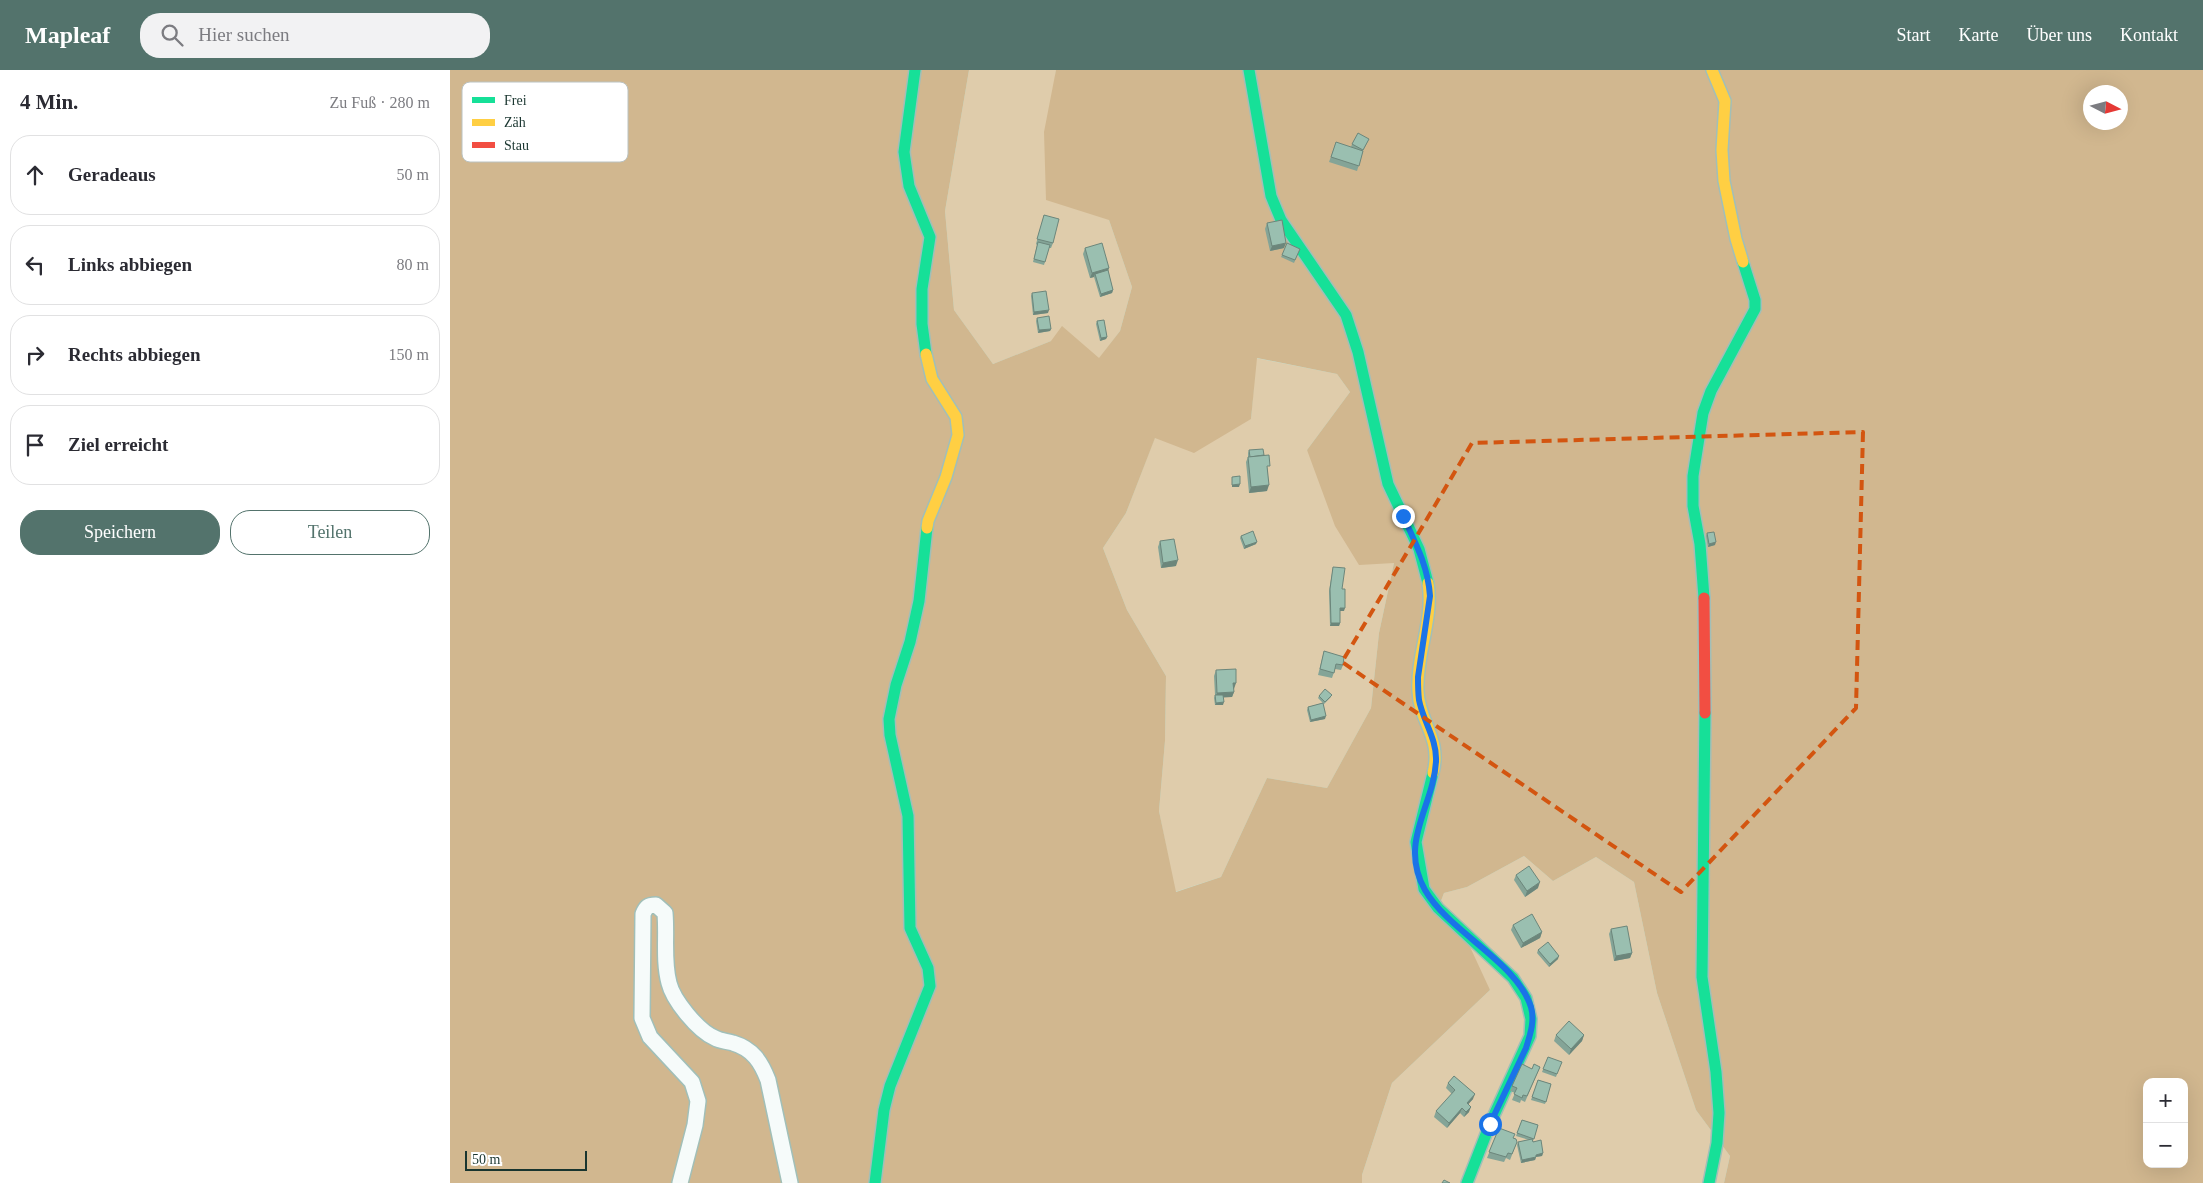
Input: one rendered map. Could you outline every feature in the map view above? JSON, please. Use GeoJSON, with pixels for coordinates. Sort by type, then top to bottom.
{"type":"FeatureCollection","features":[{"type":"Feature","properties":{"kind":"street"},"geometry":{"type":"LineString","coordinates":[[875,1183],[884,1110],[890,1086],[930,986],[928,968],[910,928],[910,842],[908,816],[890,735],[889,718],[891,704],[910,642],[919,601],[928,521],[946,478],[958,436],[956,417],[932,379],[922,324],[922,289],[930,236],[908,181],[905,166],[905,151],[915,70]]}},
{"type":"Feature","properties":{"kind":"street"},"geometry":{"type":"LineString","coordinates":[[1248,70],[1271,196],[1281,220],[1346,315],[1358,352],[1388,484],[1419,549],[1429,585],[1429,608],[1418,677],[1418,691],[1419,701],[1434,740],[1436,761],[1416,842],[1421,880],[1424,889],[1438,908],[1513,978],[1523,990],[1531,1007],[1532,1025],[1530,1036],[1490,1124],[1467,1183]]}},
{"type":"Feature","properties":{"kind":"street"},"geometry":{"type":"LineString","coordinates":[[1709,1183],[1717,1138],[1719,1102],[1702,977],[1706,671],[1703,576],[1700,544],[1693,506],[1693,476],[1703,413],[1710,391],[1751,320],[1755,309],[1755,300],[1736,239],[1724,181],[1722,150],[1725,101],[1712,70]]}},
{"type":"Feature","properties":{"kind":"street"},"geometry":{"type":"LineString","coordinates":[[680,1183],[698,1101],[692,1082],[650,1036],[642,1018],[643,914],[650,905],[656,905],[664,913],[667,971],[669,983],[676,999],[707,1034],[716,1039],[745,1048],[755,1055],[762,1065],[768,1080],[790,1183]]}},
{"type":"Feature","properties":{"kind":"highlighted area"},"geometry":{"type":"Polygon","coordinates":[[[1863,432],[1856,708],[1681,892],[1342,662],[1472,443],[1863,432]]]}},
{"type":"Feature","properties":{"kind":"shaded area"},"geometry":{"type":"Polygon","coordinates":[[[450,70],[969,70],[945,211],[954,310],[993,364],[1051,341],[1062,326],[1099,358],[1120,331],[1132,287],[1109,220],[1046,200],[1044,132],[1056,70],[2203,70],[2203,1183],[1724,1183],[1730,1156],[1696,1110],[1657,993],[1634,882],[1596,857],[1553,881],[1524,856],[1467,887],[1444,893],[1436,914],[1458,921],[1490,990],[1392,1083],[1362,1175],[1362,1183],[450,1183],[450,70]],[[1257,358],[1251,419],[1194,453],[1155,438],[1126,513],[1103,548],[1127,610],[1166,676],[1165,741],[1159,811],[1176,892],[1221,877],[1267,778],[1327,788],[1371,708],[1379,633],[1394,563],[1359,565],[1335,526],[1307,450],[1350,392],[1337,374],[1257,358]]]}},
{"type":"Feature","properties":{"kind":"shaded area"},"geometry":{"type":"Polygon","coordinates":[[[969,70],[1056,70],[1055,84],[1109,220],[1132,287],[1120,331],[1099,359],[1051,341],[993,364],[954,310],[945,211],[969,70]]]}},
{"type":"Feature","properties":{"kind":"shaded area"},"geometry":{"type":"Polygon","coordinates":[[[1256,358],[1337,374],[1350,392],[1307,450],[1394,563],[1379,633],[1371,708],[1327,788],[1267,778],[1221,877],[1175,892],[1159,811],[1165,741],[1166,676],[1127,610],[1103,548],[1126,513],[1155,437],[1251,419],[1256,358]]]}},
{"type":"Feature","properties":{"kind":"shaded area"},"geometry":{"type":"Polygon","coordinates":[[[1524,856],[1553,881],[1596,857],[1634,882],[1657,993],[1696,1110],[1730,1156],[1724,1183],[1362,1183],[1362,1175],[1392,1083],[1490,990],[1436,914],[1444,893],[1467,887],[1524,856]]]}},
{"type":"Feature","properties":{"kind":"building"},"geometry":{"type":"Polygon","coordinates":[[[1358,133],[1369,139],[1363,150],[1352,144],[1358,133]]]}},
{"type":"Feature","properties":{"kind":"building"},"geometry":{"type":"Polygon","coordinates":[[[1336,142],[1363,151],[1359,166],[1331,157],[1336,142]]]}},
{"type":"Feature","properties":{"kind":"building"},"geometry":{"type":"Polygon","coordinates":[[[1044,215],[1059,219],[1053,243],[1037,239],[1044,215]]]}},
{"type":"Feature","properties":{"kind":"building"},"geometry":{"type":"Polygon","coordinates":[[[1282,220],[1286,243],[1272,246],[1267,223],[1282,220]]]}},
{"type":"Feature","properties":{"kind":"building"},"geometry":{"type":"Polygon","coordinates":[[[1038,242],[1050,245],[1045,262],[1034,259],[1038,242]]]}},
{"type":"Feature","properties":{"kind":"building"},"geometry":{"type":"Polygon","coordinates":[[[1102,243],[1109,268],[1092,273],[1085,248],[1102,243]]]}},
{"type":"Feature","properties":{"kind":"building"},"geometry":{"type":"Polygon","coordinates":[[[1287,243],[1300,249],[1295,260],[1282,255],[1287,243]]]}},
{"type":"Feature","properties":{"kind":"building"},"geometry":{"type":"Polygon","coordinates":[[[1108,270],[1113,290],[1101,294],[1095,274],[1108,270]]]}},
{"type":"Feature","properties":{"kind":"building"},"geometry":{"type":"Polygon","coordinates":[[[1046,291],[1049,310],[1034,312],[1032,293],[1046,291]]]}},
{"type":"Feature","properties":{"kind":"building"},"geometry":{"type":"Polygon","coordinates":[[[1049,316],[1051,329],[1039,330],[1037,318],[1049,316]]]}},
{"type":"Feature","properties":{"kind":"building"},"geometry":{"type":"Polygon","coordinates":[[[1104,320],[1107,337],[1101,338],[1097,321],[1104,320]]]}},
{"type":"Feature","properties":{"kind":"building"},"geometry":{"type":"Polygon","coordinates":[[[1263,449],[1264,455],[1250,457],[1249,450],[1263,449]]]}},
{"type":"Feature","properties":{"kind":"building"},"geometry":{"type":"Polygon","coordinates":[[[1269,455],[1270,466],[1267,466],[1269,485],[1251,487],[1248,457],[1269,455]]]}},
{"type":"Feature","properties":{"kind":"building"},"geometry":{"type":"Polygon","coordinates":[[[1240,476],[1240,484],[1232,485],[1232,477],[1240,476]]]}},
{"type":"Feature","properties":{"kind":"building"},"geometry":{"type":"Polygon","coordinates":[[[1253,531],[1257,542],[1245,546],[1241,536],[1253,531]]]}},
{"type":"Feature","properties":{"kind":"building"},"geometry":{"type":"Polygon","coordinates":[[[1714,532],[1716,542],[1709,544],[1707,533],[1714,532]]]}},
{"type":"Feature","properties":{"kind":"building"},"geometry":{"type":"Polygon","coordinates":[[[1174,539],[1178,560],[1163,563],[1160,541],[1174,539]]]}},
{"type":"Feature","properties":{"kind":"building"},"geometry":{"type":"Polygon","coordinates":[[[1333,567],[1345,568],[1342,589],[1345,589],[1345,608],[1340,608],[1340,623],[1331,623],[1330,589],[1333,567]]]}},
{"type":"Feature","properties":{"kind":"building"},"geometry":{"type":"Polygon","coordinates":[[[1324,651],[1344,657],[1343,665],[1336,664],[1334,673],[1320,669],[1324,651]]]}},
{"type":"Feature","properties":{"kind":"building"},"geometry":{"type":"Polygon","coordinates":[[[1236,669],[1236,683],[1233,683],[1234,692],[1217,693],[1216,670],[1236,669]]]}},
{"type":"Feature","properties":{"kind":"building"},"geometry":{"type":"Polygon","coordinates":[[[1325,689],[1332,695],[1325,702],[1319,696],[1325,689]]]}},
{"type":"Feature","properties":{"kind":"building"},"geometry":{"type":"Polygon","coordinates":[[[1215,695],[1223,695],[1224,702],[1216,703],[1215,695]]]}},
{"type":"Feature","properties":{"kind":"building"},"geometry":{"type":"Polygon","coordinates":[[[1323,703],[1326,716],[1311,720],[1308,707],[1323,703]]]}},
{"type":"Feature","properties":{"kind":"building"},"geometry":{"type":"Polygon","coordinates":[[[1529,866],[1540,882],[1527,891],[1516,875],[1529,866]]]}},
{"type":"Feature","properties":{"kind":"building"},"geometry":{"type":"Polygon","coordinates":[[[1532,914],[1542,932],[1523,943],[1513,925],[1532,914]]]}},
{"type":"Feature","properties":{"kind":"building"},"geometry":{"type":"Polygon","coordinates":[[[1627,926],[1632,953],[1616,956],[1611,929],[1627,926]]]}},
{"type":"Feature","properties":{"kind":"building"},"geometry":{"type":"Polygon","coordinates":[[[1548,942],[1559,956],[1550,964],[1538,950],[1548,942]]]}},
{"type":"Feature","properties":{"kind":"building"},"geometry":{"type":"Polygon","coordinates":[[[1569,1021],[1584,1035],[1571,1049],[1556,1035],[1569,1021]]]}},
{"type":"Feature","properties":{"kind":"building"},"geometry":{"type":"Polygon","coordinates":[[[1548,1057],[1562,1062],[1557,1074],[1543,1069],[1548,1057]]]}},
{"type":"Feature","properties":{"kind":"building"},"geometry":{"type":"Polygon","coordinates":[[[1522,1064],[1532,1069],[1534,1064],[1540,1067],[1527,1096],[1523,1095],[1522,1098],[1514,1094],[1517,1088],[1512,1086],[1522,1064]]]}},
{"type":"Feature","properties":{"kind":"building"},"geometry":{"type":"Polygon","coordinates":[[[1454,1076],[1475,1094],[1467,1103],[1471,1107],[1466,1112],[1462,1108],[1449,1123],[1436,1111],[1455,1090],[1448,1083],[1454,1076]]]}},
{"type":"Feature","properties":{"kind":"building"},"geometry":{"type":"Polygon","coordinates":[[[1538,1080],[1551,1084],[1546,1102],[1532,1097],[1538,1080]]]}},
{"type":"Feature","properties":{"kind":"building"},"geometry":{"type":"Polygon","coordinates":[[[1522,1120],[1538,1125],[1534,1139],[1517,1133],[1522,1120]]]}},
{"type":"Feature","properties":{"kind":"building"},"geometry":{"type":"Polygon","coordinates":[[[1499,1128],[1515,1134],[1513,1138],[1517,1142],[1512,1154],[1508,1153],[1506,1157],[1489,1152],[1499,1128]]]}},
{"type":"Feature","properties":{"kind":"building"},"geometry":{"type":"Polygon","coordinates":[[[1532,1139],[1533,1142],[1541,1140],[1543,1153],[1536,1155],[1536,1157],[1522,1160],[1518,1142],[1532,1139]]]}},
{"type":"Feature","properties":{"kind":"traffic: fast"},"geometry":{"type":"LineString","coordinates":[[915,70],[904,152],[909,186],[930,237],[922,289],[922,324],[926,354]]}},
{"type":"Feature","properties":{"kind":"traffic: fast"},"geometry":{"type":"LineString","coordinates":[[1249,70],[1271,196],[1281,220],[1346,315],[1358,352],[1388,484],[1419,549],[1428,583]]}},
{"type":"Feature","properties":{"kind":"traffic: fast"},"geometry":{"type":"LineString","coordinates":[[1704,598],[1700,544],[1693,506],[1693,476],[1703,413],[1711,391],[1755,309],[1755,300],[1743,262]]}},
{"type":"Feature","properties":{"kind":"traffic: fast"},"geometry":{"type":"LineString","coordinates":[[875,1183],[884,1110],[890,1086],[930,986],[928,968],[910,928],[908,816],[890,735],[889,719],[896,685],[910,642],[919,601],[927,528]]}},
{"type":"Feature","properties":{"kind":"traffic: fast"},"geometry":{"type":"LineString","coordinates":[[1705,713],[1702,977],[1716,1072],[1719,1113],[1717,1143],[1709,1183]]}},
{"type":"Feature","properties":{"kind":"traffic: fast"},"geometry":{"type":"LineString","coordinates":[[1433,773],[1416,842],[1424,889],[1438,908],[1513,978],[1526,998],[1531,1019],[1530,1036],[1490,1124],[1467,1183]]}},
{"type":"Feature","properties":{"kind":"traffic: slow"},"geometry":{"type":"LineString","coordinates":[[1712,70],[1725,101],[1722,150],[1724,181],[1736,239],[1743,262]]}},
{"type":"Feature","properties":{"kind":"traffic: slow"},"geometry":{"type":"LineString","coordinates":[[926,354],[932,379],[956,417],[958,435],[946,477],[928,521],[927,528]]}},
{"type":"Feature","properties":{"kind":"traffic: slow"},"geometry":{"type":"LineString","coordinates":[[1428,583],[1429,610],[1418,678],[1418,691],[1419,702],[1435,750],[1433,773]]}},
{"type":"Feature","properties":{"kind":"traffic: jam"},"geometry":{"type":"LineString","coordinates":[[1704,598],[1705,713]]}},
{"type":"Feature","properties":{"kind":"route"},"geometry":{"type":"LineString","coordinates":[[1403,516],[1419,549],[1429,585],[1430,596],[1418,677],[1418,691],[1419,701],[1434,740],[1436,761],[1417,831],[1416,852],[1418,869],[1424,889],[1438,908],[1513,978],[1523,990],[1531,1007],[1532,1025],[1526,1048],[1490,1124]]}}]}
